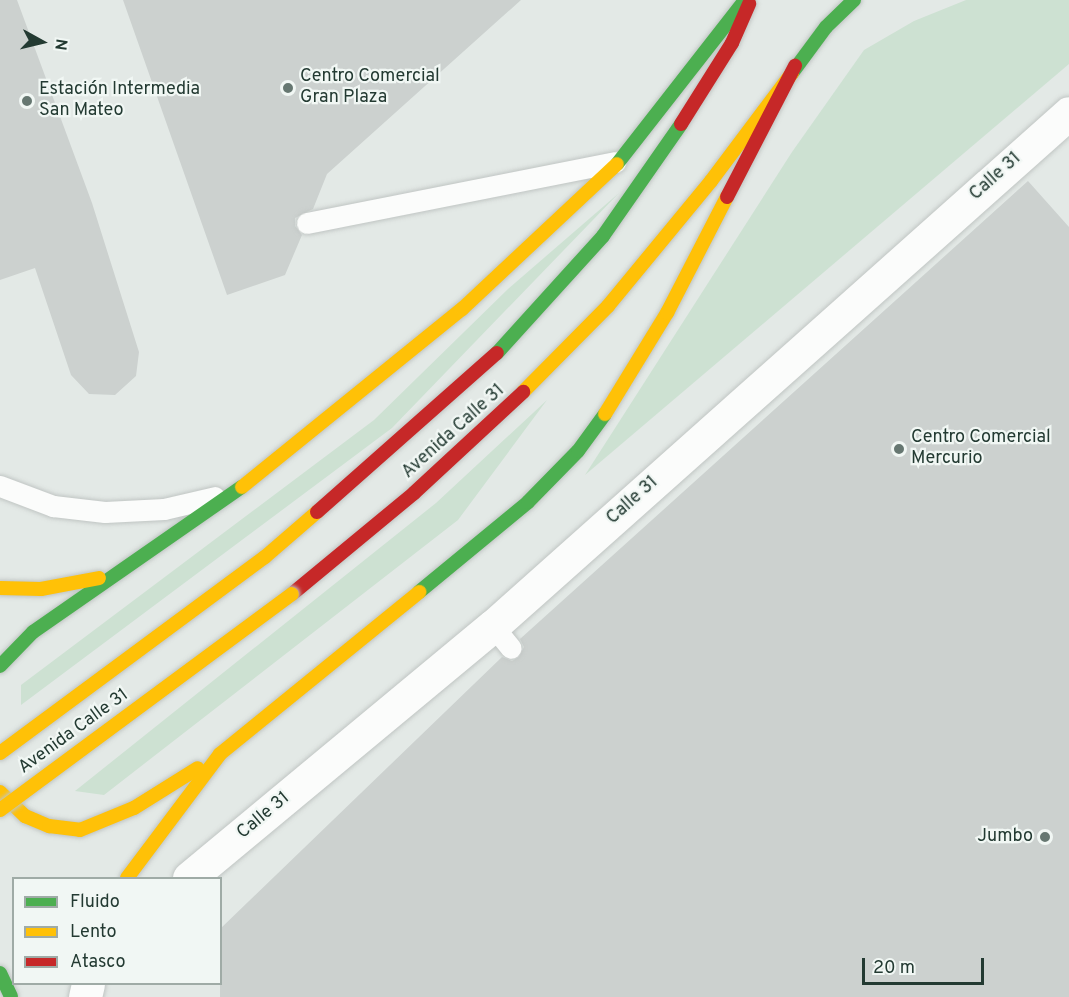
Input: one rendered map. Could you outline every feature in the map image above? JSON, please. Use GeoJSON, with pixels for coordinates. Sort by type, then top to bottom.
{"type":"FeatureCollection","features":[{"type":"Feature","properties":{"kind":"main road"},"geometry":{"type":"LineString","coordinates":[[0,666],[33,632],[112,574],[238,490],[462,309],[620,161],[745,0]]}},
{"type":"Feature","properties":{"kind":"main road","name":"Avenida Calle 31"},"geometry":{"type":"LineString","coordinates":[[0,753],[265,557],[495,356],[603,236],[673,140],[732,43],[751,0]]}},
{"type":"Feature","properties":{"kind":"main road","name":"Avenida Calle 31"},"geometry":{"type":"LineString","coordinates":[[0,810],[292,594],[414,493],[519,396],[608,306],[711,182],[795,66],[854,0]]}},
{"type":"Feature","properties":{"kind":"main road"},"geometry":{"type":"LineString","coordinates":[[0,792],[25,816],[49,826],[80,830],[134,808],[220,754],[528,502],[578,451],[613,404],[667,314],[795,66]]}},
{"type":"Feature","properties":{"kind":"main road"},"geometry":{"type":"LineString","coordinates":[[0,588],[41,589],[112,574]]}},
{"type":"Feature","properties":{"kind":"main road"},"geometry":{"type":"LineString","coordinates":[[128,877],[148,845],[220,754]]}},
{"type":"Feature","properties":{"kind":"main road"},"geometry":{"type":"LineString","coordinates":[[0,973],[11,997]]}},
{"type":"Feature","properties":{"kind":"street","name":"Calle 31"},"geometry":{"type":"LineString","coordinates":[[192,877],[502,637],[1069,112]]}},
{"type":"Feature","properties":{"kind":"lane"},"geometry":{"type":"LineString","coordinates":[[307,223],[620,161]]}},
{"type":"Feature","properties":{"kind":"lane"},"geometry":{"type":"LineString","coordinates":[[0,486],[53,506],[105,512],[164,509],[238,490]]}},
{"type":"Feature","properties":{"kind":"green space"},"geometry":{"type":"Polygon","coordinates":[[[966,0],[1069,0],[1069,64],[585,475],[792,152],[864,50],[914,21],[966,0]]]}},
{"type":"Feature","properties":{"kind":"green space"},"geometry":{"type":"Polygon","coordinates":[[[619,193],[392,428],[21,705],[21,685],[374,420],[508,289],[619,193]]]}},
{"type":"Feature","properties":{"kind":"green space"},"geometry":{"type":"Polygon","coordinates":[[[547,400],[458,520],[104,795],[75,791],[436,503],[547,400]]]}},
{"type":"Feature","properties":{"kind":"building"},"geometry":{"type":"Polygon","coordinates":[[[0,0],[17,0],[92,203],[139,352],[136,376],[115,395],[89,394],[71,375],[35,268],[0,280],[0,0]]]}},
{"type":"Feature","properties":{"kind":"building","name":"Centro Comercial Gran Plaza"},"geometry":{"type":"Polygon","coordinates":[[[123,0],[521,0],[327,174],[313,209],[295,218],[295,226],[302,235],[285,275],[227,295],[123,0]]]}},
{"type":"Feature","properties":{"kind":"building","name":"Centro Comercial Mercurio"},"geometry":{"type":"Polygon","coordinates":[[[1028,181],[1069,227],[1069,997],[220,997],[222,927],[502,657],[512,661],[519,657],[524,647],[520,639],[1028,181]]]}},
{"type":"Feature","properties":{"kind":"traffic: fast"},"geometry":{"type":"LineString","coordinates":[[617,164],[745,0]]}},
{"type":"Feature","properties":{"kind":"traffic: fast"},"geometry":{"type":"LineString","coordinates":[[792,73],[826,27],[854,0]]}},
{"type":"Feature","properties":{"kind":"traffic: fast"},"geometry":{"type":"LineString","coordinates":[[497,353],[603,236],[681,124]]}},
{"type":"Feature","properties":{"kind":"traffic: fast"},"geometry":{"type":"LineString","coordinates":[[419,592],[528,502],[578,451],[605,414]]}},
{"type":"Feature","properties":{"kind":"traffic: fast"},"geometry":{"type":"LineString","coordinates":[[0,666],[33,632],[242,487]]}},
{"type":"Feature","properties":{"kind":"traffic: fast"},"geometry":{"type":"LineString","coordinates":[[0,973],[11,997]]}},
{"type":"Feature","properties":{"kind":"traffic: slow"},"geometry":{"type":"LineString","coordinates":[[523,392],[608,306],[711,181],[792,73]]}},
{"type":"Feature","properties":{"kind":"traffic: slow"},"geometry":{"type":"LineString","coordinates":[[242,487],[462,309],[617,164]]}},
{"type":"Feature","properties":{"kind":"traffic: slow"},"geometry":{"type":"LineString","coordinates":[[605,414],[667,313],[727,197]]}},
{"type":"Feature","properties":{"kind":"traffic: slow"},"geometry":{"type":"LineString","coordinates":[[0,753],[265,557],[317,512]]}},
{"type":"Feature","properties":{"kind":"traffic: slow"},"geometry":{"type":"LineString","coordinates":[[0,588],[41,589],[99,578]]}},
{"type":"Feature","properties":{"kind":"traffic: slow"},"geometry":{"type":"LineString","coordinates":[[128,877],[220,754],[419,592]]}},
{"type":"Feature","properties":{"kind":"traffic: slow"},"geometry":{"type":"LineString","coordinates":[[0,810],[292,594]]}},
{"type":"Feature","properties":{"kind":"traffic: slow"},"geometry":{"type":"LineString","coordinates":[[0,792],[25,816],[49,826],[80,830],[134,808],[198,768]]}},
{"type":"Feature","properties":{"kind":"traffic: jam"},"geometry":{"type":"LineString","coordinates":[[681,124],[732,43],[749,4]]}},
{"type":"Feature","properties":{"kind":"traffic: jam"},"geometry":{"type":"LineString","coordinates":[[727,197],[795,66]]}},
{"type":"Feature","properties":{"kind":"traffic: jam"},"geometry":{"type":"LineString","coordinates":[[317,512],[497,353]]}},
{"type":"Feature","properties":{"kind":"traffic: jam"},"geometry":{"type":"LineString","coordinates":[[292,594],[414,493],[523,392]]}},
{"type":"Feature","properties":{"kind":"place","name":"Centro Comercial Gran Plaza"},"geometry":{"type":"Point","coordinates":[288,88]}},
{"type":"Feature","properties":{"kind":"place","name":"Estación Intermedia San Mateo"},"geometry":{"type":"Point","coordinates":[27,101]}},
{"type":"Feature","properties":{"kind":"place","name":"Centro Comercial Mercurio"},"geometry":{"type":"Point","coordinates":[899,449]}},
{"type":"Feature","properties":{"kind":"place","name":"Jumbo"},"geometry":{"type":"Point","coordinates":[1045,837]}}]}
